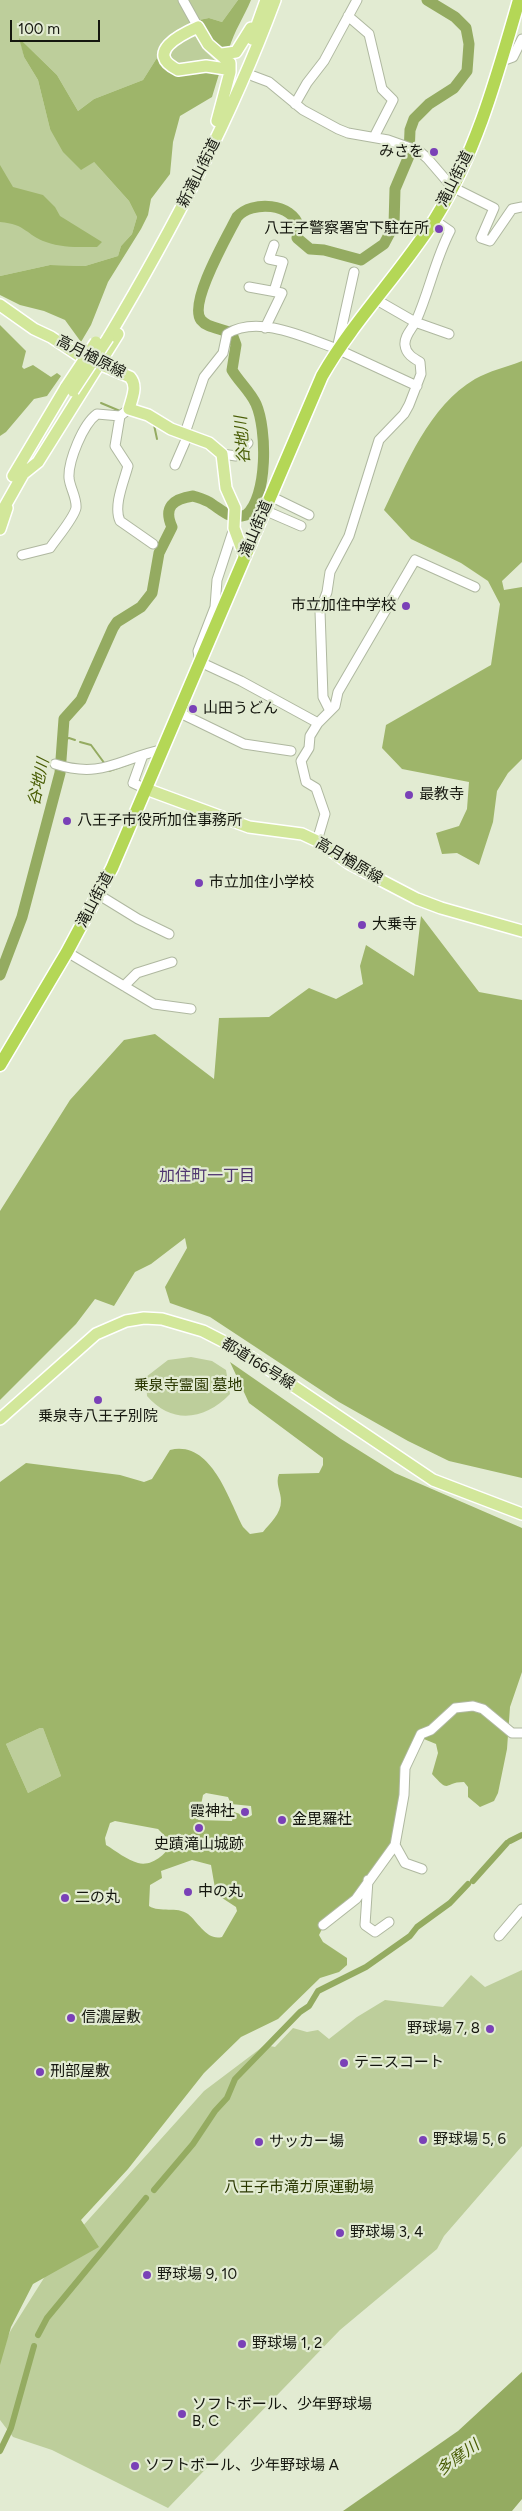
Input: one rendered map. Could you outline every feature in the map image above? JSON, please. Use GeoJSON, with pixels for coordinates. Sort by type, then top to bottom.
{"type":"FeatureCollection","features":[{"type":"Feature","properties":{"kind":"highway","name":"滝山街道"},"geometry":{"type":"LineString","coordinates":[[0,1065],[98,895],[146,789],[244,555],[322,376],[337,349],[434,220],[452,187],[513,59],[519,0]]}},
{"type":"Feature","properties":{"kind":"main road","name":"新滝山街道"},"geometry":{"type":"LineString","coordinates":[[104,336],[168,218],[217,121],[266,0]]}},
{"type":"Feature","properties":{"kind":"main road","name":"新滝山街道"},"geometry":{"type":"LineString","coordinates":[[104,336],[175,222],[222,128],[275,0]]}},
{"type":"Feature","properties":{"kind":"main road"},"geometry":{"type":"LineString","coordinates":[[184,202],[200,188],[251,76],[282,0]]}},
{"type":"Feature","properties":{"kind":"main road"},"geometry":{"type":"LineString","coordinates":[[222,54],[236,52],[247,32],[259,20]]}},
{"type":"Feature","properties":{"kind":"main road"},"geometry":{"type":"LineString","coordinates":[[217,121],[230,63],[222,54],[208,44],[198,27],[170,41],[165,52],[168,63],[178,70],[206,66],[226,69]]}},
{"type":"Feature","properties":{"kind":"main road"},"geometry":{"type":"LineString","coordinates":[[23,474],[38,462],[164,257],[175,222]]}},
{"type":"Feature","properties":{"kind":"main road","name":"高月楢原線"},"geometry":{"type":"LineString","coordinates":[[0,305],[34,329],[52,337],[78,354],[132,379],[134,391],[124,412]]}},
{"type":"Feature","properties":{"kind":"main road"},"geometry":{"type":"LineString","coordinates":[[0,500],[104,336]]}},
{"type":"Feature","properties":{"kind":"main road"},"geometry":{"type":"LineString","coordinates":[[0,515],[70,389]]}},
{"type":"Feature","properties":{"kind":"main road"},"geometry":{"type":"LineString","coordinates":[[124,412],[209,443],[220,452],[226,488],[244,555]]}},
{"type":"Feature","properties":{"kind":"main road"},"geometry":{"type":"LineString","coordinates":[[0,529],[13,492]]}},
{"type":"Feature","properties":{"kind":"main road","name":"高月楢原線"},"geometry":{"type":"LineString","coordinates":[[146,789],[249,827],[302,834],[317,841],[350,864],[417,899],[441,908],[522,931]]}},
{"type":"Feature","properties":{"kind":"main road","name":"都道166号線"},"geometry":{"type":"LineString","coordinates":[[0,1419],[87,1342],[104,1330],[135,1319],[162,1319],[203,1332],[240,1350],[433,1480],[522,1514]]}},
{"type":"Feature","properties":{"kind":"street"},"geometry":{"type":"LineString","coordinates":[[183,0],[198,27]]}},
{"type":"Feature","properties":{"kind":"street"},"geometry":{"type":"LineString","coordinates":[[295,104],[307,83],[324,61],[357,0]]}},
{"type":"Feature","properties":{"kind":"street"},"geometry":{"type":"LineString","coordinates":[[348,16],[369,34],[382,89],[394,100],[374,136]]}},
{"type":"Feature","properties":{"kind":"street"},"geometry":{"type":"LineString","coordinates":[[513,59],[522,39]]}},
{"type":"Feature","properties":{"kind":"street"},"geometry":{"type":"LineString","coordinates":[[251,76],[269,82],[295,104],[343,131],[388,140],[409,147],[427,158],[452,187],[494,208],[481,238],[490,241],[512,209],[522,208]]}},
{"type":"Feature","properties":{"kind":"street"},"geometry":{"type":"LineString","coordinates":[[330,712],[323,697],[320,611],[327,592],[330,572],[349,536],[379,440],[404,414],[417,386],[421,367],[420,362],[409,355],[405,346],[406,336],[415,322],[439,253],[450,231],[434,220]]}},
{"type":"Feature","properties":{"kind":"street"},"geometry":{"type":"LineString","coordinates":[[274,245],[269,259],[282,262],[274,291]]}},
{"type":"Feature","properties":{"kind":"street"},"geometry":{"type":"LineString","coordinates":[[337,349],[354,272]]}},
{"type":"Feature","properties":{"kind":"street"},"geometry":{"type":"LineString","coordinates":[[249,287],[282,293],[265,328]]}},
{"type":"Feature","properties":{"kind":"street"},"geometry":{"type":"LineString","coordinates":[[375,299],[415,322],[449,334]]}},
{"type":"Feature","properties":{"kind":"street"},"geometry":{"type":"LineString","coordinates":[[175,465],[187,434],[204,377],[224,353],[230,332],[242,327],[265,328],[284,332],[337,349],[417,386]]}},
{"type":"Feature","properties":{"kind":"street"},"geometry":{"type":"LineString","coordinates":[[22,555],[50,548],[74,514],[76,506],[70,470],[75,449],[89,421],[100,413],[124,412],[115,446],[128,466],[121,486],[118,516],[120,521],[154,544]]}},
{"type":"Feature","properties":{"kind":"street"},"geometry":{"type":"LineString","coordinates":[[220,452],[236,456],[248,443]]}},
{"type":"Feature","properties":{"kind":"street"},"geometry":{"type":"LineString","coordinates":[[270,496],[309,515]]}},
{"type":"Feature","properties":{"kind":"street"},"geometry":{"type":"LineString","coordinates":[[264,510],[301,526]]}},
{"type":"Feature","properties":{"kind":"street"},"geometry":{"type":"LineString","coordinates":[[235,520],[217,580],[215,607],[198,651],[200,662],[241,681],[318,723]]}},
{"type":"Feature","properties":{"kind":"street"},"geometry":{"type":"LineString","coordinates":[[317,841],[325,814],[316,788],[306,782],[301,761],[309,748],[310,736],[318,723],[335,706],[338,692],[415,560],[475,587]]}},
{"type":"Feature","properties":{"kind":"street"},"geometry":{"type":"LineString","coordinates":[[178,712],[244,744],[291,751]]}},
{"type":"Feature","properties":{"kind":"street"},"geometry":{"type":"LineString","coordinates":[[56,765],[96,771],[161,750]]}},
{"type":"Feature","properties":{"kind":"street"},"geometry":{"type":"LineString","coordinates":[[143,755],[133,783],[146,789]]}},
{"type":"Feature","properties":{"kind":"street"},"geometry":{"type":"LineString","coordinates":[[98,895],[138,919],[169,934]]}},
{"type":"Feature","properties":{"kind":"street"},"geometry":{"type":"LineString","coordinates":[[66,952],[154,1004],[191,1009]]}},
{"type":"Feature","properties":{"kind":"street"},"geometry":{"type":"LineString","coordinates":[[124,986],[137,973],[172,962]]}},
{"type":"Feature","properties":{"kind":"street"},"geometry":{"type":"LineString","coordinates":[[323,1925],[356,1898],[395,1845],[404,1796],[405,1768],[421,1734],[431,1730],[455,1708],[473,1706],[483,1709],[512,1733],[522,1733]]}},
{"type":"Feature","properties":{"kind":"street"},"geometry":{"type":"LineString","coordinates":[[395,1845],[405,1863],[422,1869]]}},
{"type":"Feature","properties":{"kind":"street"},"geometry":{"type":"LineString","coordinates":[[368,1880],[365,1926],[375,1932],[389,1922]]}},
{"type":"Feature","properties":{"kind":"street"},"geometry":{"type":"LineString","coordinates":[[499,1936],[522,1910]]}},
{"type":"Feature","properties":{"kind":"green space"},"geometry":{"type":"Polygon","coordinates":[[[0,0],[238,0],[222,22],[209,18],[199,20],[171,34],[163,41],[160,53],[143,80],[94,99],[78,111],[57,75],[20,39],[24,57],[38,80],[50,129],[94,162],[129,201],[137,217],[132,234],[121,246],[118,256],[85,266],[50,265],[0,276],[0,0]]]}},
{"type":"Feature","properties":{"kind":"green space"},"geometry":{"type":"Polygon","coordinates":[[[192,34],[195,35],[205,51],[219,64],[183,66],[171,60],[171,46],[192,34]]]}},
{"type":"Feature","properties":{"kind":"green space","name":"乗泉寺霊園 墓地"},"geometry":{"type":"Polygon","coordinates":[[[191,1357],[212,1361],[226,1370],[230,1394],[220,1403],[199,1414],[188,1416],[167,1412],[147,1396],[146,1377],[168,1360],[191,1357]]]}},
{"type":"Feature","properties":{"kind":"green space"},"geometry":{"type":"Polygon","coordinates":[[[43,1728],[61,1776],[28,1793],[6,1744],[43,1728]]]}},
{"type":"Feature","properties":{"kind":"green space","name":"八王子市滝ガ原運動場"},"geometry":{"type":"Polygon","coordinates":[[[522,1970],[522,2146],[444,2236],[437,2249],[340,2330],[168,2508],[52,2450],[13,2437],[0,2420],[0,2352],[11,2330],[63,2248],[204,2091],[265,2045],[275,2047],[293,2028],[307,2032],[318,2030],[329,2039],[357,2017],[385,2000],[443,2007],[471,1975],[485,1987],[522,1970]]]}},
{"type":"Feature","properties":{"kind":"shaded area"},"geometry":{"type":"Polygon","coordinates":[[[238,0],[251,0],[229,49],[223,49],[210,40],[199,20],[209,18],[222,22],[238,0]]]}},
{"type":"Feature","properties":{"kind":"shaded area"},"geometry":{"type":"Polygon","coordinates":[[[19,38],[57,75],[78,111],[94,99],[143,80],[160,53],[161,61],[219,74],[212,97],[180,116],[173,142],[170,174],[151,199],[148,215],[108,282],[91,325],[81,342],[65,320],[44,311],[20,305],[0,295],[0,276],[50,265],[85,266],[118,256],[121,246],[132,234],[137,217],[129,201],[94,162],[81,170],[63,152],[50,129],[38,80],[24,57],[19,38]]]}},
{"type":"Feature","properties":{"kind":"shaded area"},"geometry":{"type":"Polygon","coordinates":[[[0,165],[13,187],[43,195],[55,207],[60,216],[102,242],[97,247],[58,245],[39,239],[21,227],[0,222],[0,165]]]}},
{"type":"Feature","properties":{"kind":"shaded area"},"geometry":{"type":"Polygon","coordinates":[[[0,325],[26,351],[22,367],[24,369],[33,365],[51,377],[57,373],[61,376],[47,396],[34,399],[6,432],[0,436],[0,325]]]}},
{"type":"Feature","properties":{"kind":"shaded area"},"geometry":{"type":"Polygon","coordinates":[[[522,361],[522,562],[502,581],[504,590],[522,587],[522,759],[508,773],[497,791],[493,822],[479,865],[457,853],[442,854],[436,833],[459,826],[467,809],[469,782],[402,769],[382,748],[386,725],[491,665],[500,604],[488,581],[461,563],[411,539],[384,510],[420,438],[444,405],[475,379],[522,361]]]}},
{"type":"Feature","properties":{"kind":"shaded area"},"geometry":{"type":"Polygon","coordinates":[[[421,916],[479,992],[522,1000],[522,1478],[449,1461],[408,1441],[339,1402],[210,1317],[170,1303],[165,1287],[187,1248],[185,1238],[151,1264],[135,1272],[114,1306],[95,1299],[76,1324],[0,1400],[0,1211],[70,1100],[124,1040],[155,1034],[214,1079],[219,1018],[269,1017],[309,988],[336,999],[363,984],[360,966],[366,945],[414,976],[421,916]]]}},
{"type":"Feature","properties":{"kind":"shaded area"},"geometry":{"type":"Polygon","coordinates":[[[230,1362],[341,1439],[395,1473],[522,1528],[522,1672],[510,1707],[507,1749],[498,1793],[494,1801],[480,1807],[468,1797],[468,1787],[464,1782],[447,1786],[442,1784],[432,1774],[438,1753],[436,1744],[419,1737],[412,1750],[394,1842],[354,1897],[323,1927],[319,1935],[323,1942],[347,1958],[347,1965],[339,1972],[320,1978],[278,2019],[241,2037],[204,2073],[128,2169],[81,2220],[99,2247],[33,2284],[11,2327],[0,2365],[0,1482],[26,1463],[120,1475],[144,1482],[152,1479],[170,1450],[184,1449],[197,1454],[207,1462],[224,1487],[243,1527],[250,1534],[263,1532],[275,1518],[281,1506],[279,1474],[319,1473],[323,1465],[323,1458],[249,1403],[230,1362]],[[43,1728],[6,1744],[28,1793],[61,1776],[43,1728]],[[206,1793],[203,1795],[198,1820],[232,1821],[234,1812],[249,1817],[252,1815],[251,1806],[231,1804],[228,1797],[206,1793]],[[115,1821],[110,1823],[105,1838],[106,1845],[134,1862],[143,1864],[153,1861],[163,1855],[171,1842],[158,1829],[115,1821]],[[192,1860],[161,1871],[162,1878],[150,1885],[149,1906],[184,1912],[207,1934],[222,1937],[237,1911],[236,1907],[216,1894],[211,1865],[192,1860]]]}},
{"type":"Feature","properties":{"kind":"water","name":"多摩川"},"geometry":{"type":"Polygon","coordinates":[[[522,2372],[522,2499],[512,2511],[343,2511],[458,2431],[522,2372]]]}},
{"type":"Feature","properties":{"kind":"waterway","name":"谷地川"},"geometry":{"type":"LineString","coordinates":[[0,975],[22,917],[60,773],[64,719],[81,700],[117,622],[141,607],[152,593],[159,553],[172,527],[169,520],[169,509],[180,499],[193,496],[208,501],[236,517],[246,515],[253,506],[258,494],[262,479],[263,462],[260,415],[251,395],[232,370],[236,345],[232,334],[204,323],[198,311],[204,285],[218,253],[237,217],[252,208],[262,206],[281,209],[289,213],[299,227],[297,238],[310,249],[324,250],[361,260],[384,244],[394,225],[395,189],[409,156],[410,130],[414,119],[429,104],[454,88],[467,71],[469,44],[466,28],[455,17],[427,0]]}},
{"type":"Feature","properties":{"kind":"waterway"},"geometry":{"type":"LineString","coordinates":[[101,403],[120,411]]}},
{"type":"Feature","properties":{"kind":"waterway"},"geometry":{"type":"LineString","coordinates":[[154,425],[157,439]]}},
{"type":"Feature","properties":{"kind":"waterway"},"geometry":{"type":"LineString","coordinates":[[63,740],[69,738],[75,740]]}},
{"type":"Feature","properties":{"kind":"waterway"},"geometry":{"type":"LineString","coordinates":[[80,742],[91,745],[105,764]]}},
{"type":"Feature","properties":{"kind":"waterway"},"geometry":{"type":"LineString","coordinates":[[109,771],[129,764]]}},
{"type":"Feature","properties":{"kind":"waterway"},"geometry":{"type":"LineString","coordinates":[[510,1841],[522,1835]]}},
{"type":"Feature","properties":{"kind":"waterway"},"geometry":{"type":"LineString","coordinates":[[473,1881],[507,1843]]}},
{"type":"Feature","properties":{"kind":"waterway"},"geometry":{"type":"LineString","coordinates":[[154,2190],[193,2144],[215,2111],[227,2098],[235,2079],[300,2012],[309,2006],[318,1991],[366,1967],[410,1936],[417,1927],[450,1903],[468,1884]]}},
{"type":"Feature","properties":{"kind":"waterway"},"geometry":{"type":"LineString","coordinates":[[38,2335],[47,2318],[146,2198]]}},
{"type":"Feature","properties":{"kind":"waterway"},"geometry":{"type":"LineString","coordinates":[[0,2451],[11,2428],[34,2346]]}},
{"type":"Feature","properties":{"kind":"place","name":"みさを"},"geometry":{"type":"Point","coordinates":[434,152]}},
{"type":"Feature","properties":{"kind":"place","name":"八王子警察署宮下駐在所"},"geometry":{"type":"Point","coordinates":[439,229]}},
{"type":"Feature","properties":{"kind":"place","name":"市立加住中学校"},"geometry":{"type":"Point","coordinates":[406,606]}},
{"type":"Feature","properties":{"kind":"place","name":"山田うどん"},"geometry":{"type":"Point","coordinates":[193,709]}},
{"type":"Feature","properties":{"kind":"place","name":"最教寺"},"geometry":{"type":"Point","coordinates":[409,795]}},
{"type":"Feature","properties":{"kind":"place","name":"八王子市役所加住事務所"},"geometry":{"type":"Point","coordinates":[67,821]}},
{"type":"Feature","properties":{"kind":"place","name":"市立加住小学校"},"geometry":{"type":"Point","coordinates":[199,883]}},
{"type":"Feature","properties":{"kind":"place","name":"大乗寺"},"geometry":{"type":"Point","coordinates":[362,925]}},
{"type":"Feature","properties":{"kind":"place","name":"乗泉寺八王子別院"},"geometry":{"type":"Point","coordinates":[98,1400]}},
{"type":"Feature","properties":{"kind":"place","name":"霞神社"},"geometry":{"type":"Point","coordinates":[245,1812]}},
{"type":"Feature","properties":{"kind":"place","name":"金毘羅社"},"geometry":{"type":"Point","coordinates":[282,1820]}},
{"type":"Feature","properties":{"kind":"place","name":"史蹟滝山城跡"},"geometry":{"type":"Point","coordinates":[199,1828]}},
{"type":"Feature","properties":{"kind":"place","name":"中の丸"},"geometry":{"type":"Point","coordinates":[188,1892]}},
{"type":"Feature","properties":{"kind":"place","name":"二の丸"},"geometry":{"type":"Point","coordinates":[65,1898]}},
{"type":"Feature","properties":{"kind":"place","name":"信濃屋敷"},"geometry":{"type":"Point","coordinates":[71,2018]}},
{"type":"Feature","properties":{"kind":"place","name":"野球場 7, 8"},"geometry":{"type":"Point","coordinates":[490,2029]}},
{"type":"Feature","properties":{"kind":"place","name":"テニスコート"},"geometry":{"type":"Point","coordinates":[344,2063]}},
{"type":"Feature","properties":{"kind":"place","name":"刑部屋敷"},"geometry":{"type":"Point","coordinates":[40,2072]}},
{"type":"Feature","properties":{"kind":"place","name":"野球場 5, 6"},"geometry":{"type":"Point","coordinates":[423,2140]}},
{"type":"Feature","properties":{"kind":"place","name":"サッカー場"},"geometry":{"type":"Point","coordinates":[259,2142]}},
{"type":"Feature","properties":{"kind":"place","name":"野球場 3, 4"},"geometry":{"type":"Point","coordinates":[340,2233]}},
{"type":"Feature","properties":{"kind":"place","name":"野球場 9, 10"},"geometry":{"type":"Point","coordinates":[147,2275]}},
{"type":"Feature","properties":{"kind":"place","name":"野球場 1, 2"},"geometry":{"type":"Point","coordinates":[242,2344]}},
{"type":"Feature","properties":{"kind":"place","name":"ソフトボール、少年野球場 B, C"},"geometry":{"type":"Point","coordinates":[182,2414]}},
{"type":"Feature","properties":{"kind":"place","name":"ソフトボール、少年野球場 A"},"geometry":{"type":"Point","coordinates":[135,2466]}},
{"type":"Feature","properties":{"kind":"district","name":"加住町一丁目"},"geometry":{"type":"Point","coordinates":[207,1176]}}]}
